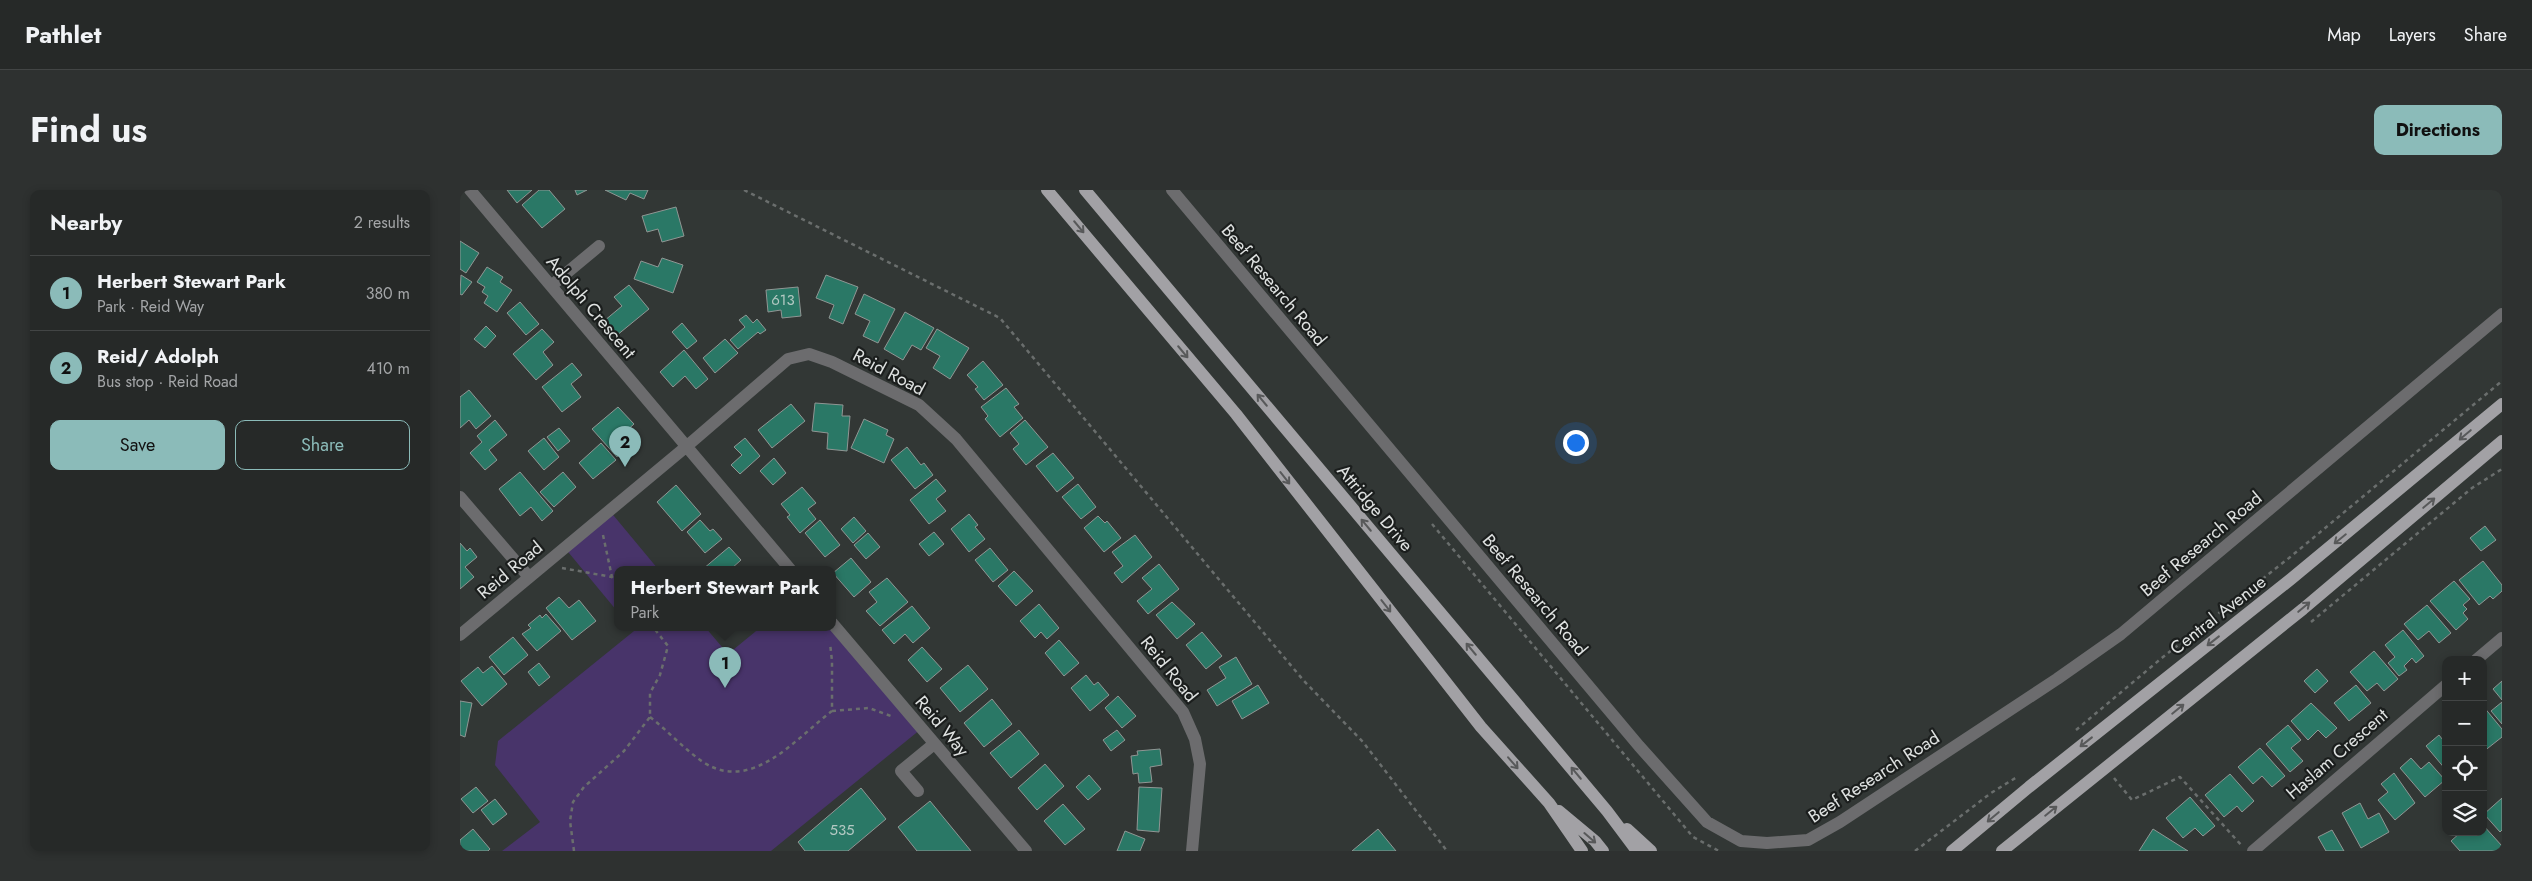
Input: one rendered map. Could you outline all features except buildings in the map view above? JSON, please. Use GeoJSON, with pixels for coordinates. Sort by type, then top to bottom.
{"type":"FeatureCollection","features":[{"type":"Feature","properties":{"kind":"main road"},"geometry":{"type":"LineString","coordinates":[[1047,190],[1236,414],[1481,726],[1549,803],[1582,851]]}},
{"type":"Feature","properties":{"kind":"main road","name":"Attridge Drive"},"geometry":{"type":"LineString","coordinates":[[1085,190],[1607,811],[1637,851]]}},
{"type":"Feature","properties":{"kind":"main road","name":"Central Avenue"},"geometry":{"type":"LineString","coordinates":[[1952,850],[2306,568],[2502,404]]}},
{"type":"Feature","properties":{"kind":"main road"},"geometry":{"type":"LineString","coordinates":[[2002,851],[2303,609],[2502,442]]}},
{"type":"Feature","properties":{"kind":"main road"},"geometry":{"type":"LineString","coordinates":[[1549,803],[1595,841],[1603,851]]}},
{"type":"Feature","properties":{"kind":"main road"},"geometry":{"type":"LineString","coordinates":[[1607,811],[1651,851]]}},
{"type":"Feature","properties":{"kind":"street","name":"Adolph Crescent"},"geometry":{"type":"LineString","coordinates":[[470,190],[687,446]]}},
{"type":"Feature","properties":{"kind":"street","name":"Beef Research Road"},"geometry":{"type":"LineString","coordinates":[[1172,190],[1639,746],[1707,822],[1741,841],[1767,843],[1808,840],[1848,816],[2056,680],[2121,634],[2182,584],[2502,314]]}},
{"type":"Feature","properties":{"kind":"street"},"geometry":{"type":"LineString","coordinates":[[551,286],[599,246]]}},
{"type":"Feature","properties":{"kind":"street","name":"Reid Road"},"geometry":{"type":"LineString","coordinates":[[460,635],[687,446],[788,359],[809,354],[832,362],[919,405],[956,440],[1183,712],[1195,739],[1200,764],[1192,851]]}},
{"type":"Feature","properties":{"kind":"street"},"geometry":{"type":"LineString","coordinates":[[687,446],[787,566]]}},
{"type":"Feature","properties":{"kind":"street"},"geometry":{"type":"LineString","coordinates":[[460,497],[529,577]]}},
{"type":"Feature","properties":{"kind":"street","name":"Reid Way"},"geometry":{"type":"LineString","coordinates":[[836,628],[1026,851]]}},
{"type":"Feature","properties":{"kind":"street"},"geometry":{"type":"LineString","coordinates":[[2481,656],[2502,638]]}},
{"type":"Feature","properties":{"kind":"street","name":"Haslam Crescent"},"geometry":{"type":"LineString","coordinates":[[2253,851],[2442,688]]}},
{"type":"Feature","properties":{"kind":"street"},"geometry":{"type":"LineString","coordinates":[[918,791],[901,771],[934,744]]}},
{"type":"Feature","properties":{"kind":"path"},"geometry":{"type":"LineString","coordinates":[[744,190],[1000,318],[1304,681],[1363,742],[1447,851]]}},
{"type":"Feature","properties":{"kind":"path"},"geometry":{"type":"LineString","coordinates":[[2069,736],[2142,673],[2289,558],[2502,381]]}},
{"type":"Feature","properties":{"kind":"path"},"geometry":{"type":"LineString","coordinates":[[603,534],[614,579]]}},
{"type":"Feature","properties":{"kind":"path"},"geometry":{"type":"LineString","coordinates":[[562,568],[612,577]]}},
{"type":"Feature","properties":{"kind":"path"},"geometry":{"type":"LineString","coordinates":[[574,851],[570,821],[573,802],[584,786],[624,751],[650,717],[650,693],[660,675],[668,646],[656,631]]}},
{"type":"Feature","properties":{"kind":"path"},"geometry":{"type":"LineString","coordinates":[[829,641],[832,661],[832,711]]}},
{"type":"Feature","properties":{"kind":"path"},"geometry":{"type":"LineString","coordinates":[[650,717],[703,762],[718,769],[737,772],[761,767],[832,711],[869,708],[892,716]]}},
{"type":"Feature","properties":{"kind":"path"},"geometry":{"type":"LineString","coordinates":[[1915,851],[1991,793],[2020,775]]}},
{"type":"Feature","properties":{"kind":"path"},"geometry":{"type":"LineString","coordinates":[[2117,782],[2132,800],[2180,777],[2239,842]]}},
{"type":"Feature","properties":{"kind":"shaded area"},"geometry":{"type":"Polygon","coordinates":[[[609,510],[656,566],[614,566],[614,607],[564,547],[609,510]]]}},
{"type":"Feature","properties":{"kind":"shaded area"},"geometry":{"type":"Polygon","coordinates":[[[634,631],[708,631],[728,654],[756,631],[835,631],[921,729],[771,851],[502,851],[540,822],[495,765],[498,741],[634,631]]]}},
{"type":"Feature","properties":{"kind":"place","name":"Reid/ Adolph"},"geometry":{"type":"Point","coordinates":[625,467]}},
{"type":"Feature","properties":{"kind":"place","name":"Herbert Stewart Park"},"geometry":{"type":"Point","coordinates":[725,688]}}]}
